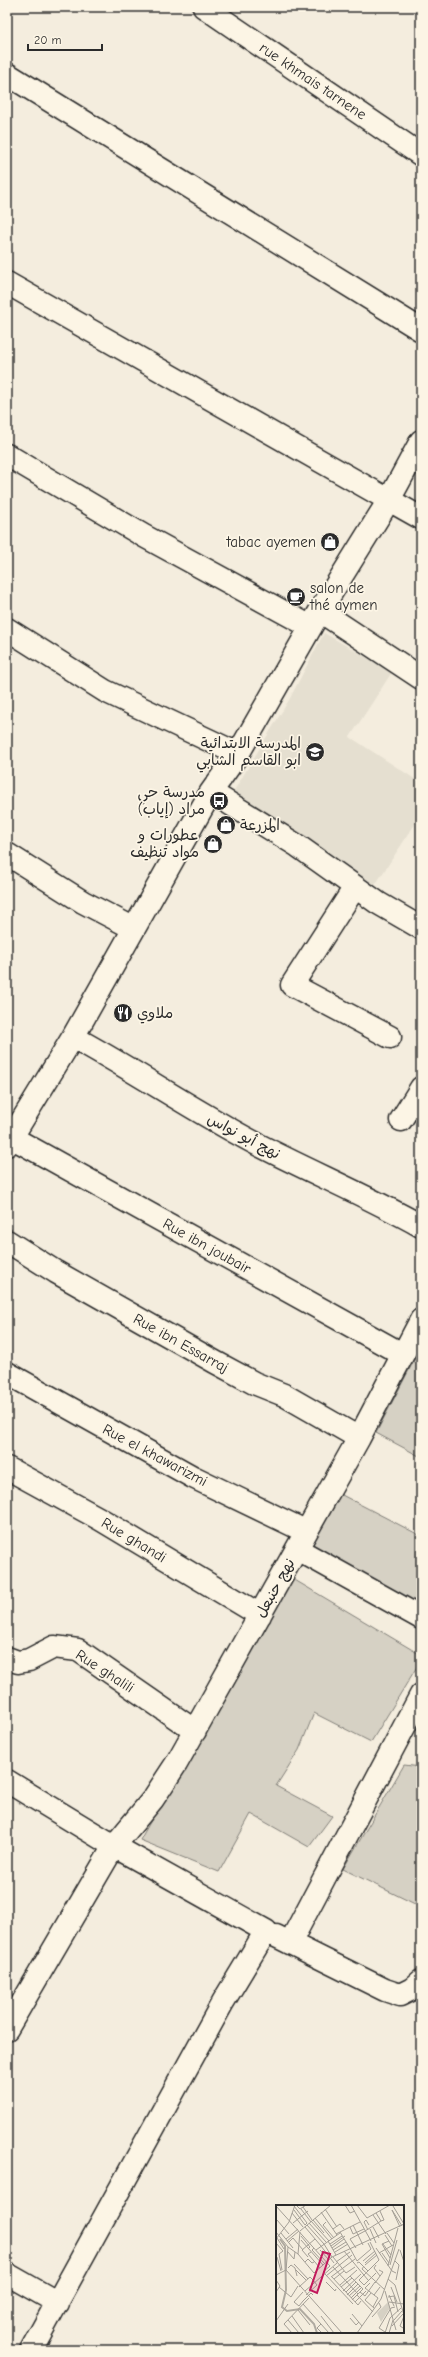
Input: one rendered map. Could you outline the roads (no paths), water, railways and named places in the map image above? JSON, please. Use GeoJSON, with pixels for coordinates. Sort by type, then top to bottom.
{"type":"FeatureCollection","features":[{"type":"Feature","properties":{"kind":"street","name":"rue khmais tarnene"},"geometry":{"type":"LineString","coordinates":[[204,7],[421,155]]}},
{"type":"Feature","properties":{"kind":"street"},"geometry":{"type":"LineString","coordinates":[[7,74],[421,330]]}},
{"type":"Feature","properties":{"kind":"street"},"geometry":{"type":"LineString","coordinates":[[7,283],[421,518]]}},
{"type":"Feature","properties":{"kind":"street"},"geometry":{"type":"LineString","coordinates":[[9,1141],[73,1037],[133,928],[211,792],[238,754],[316,619],[389,500],[421,442]]}},
{"type":"Feature","properties":{"kind":"street"},"geometry":{"type":"LineString","coordinates":[[7,455],[144,536],[316,619],[421,678]]}},
{"type":"Feature","properties":{"kind":"street"},"geometry":{"type":"LineString","coordinates":[[7,630],[105,691],[238,754]]}},
{"type":"Feature","properties":{"kind":"street"},"geometry":{"type":"LineString","coordinates":[[211,792],[298,846],[356,887],[421,928]]}},
{"type":"Feature","properties":{"kind":"street"},"geometry":{"type":"LineString","coordinates":[[7,854],[83,902],[133,928]]}},
{"type":"Feature","properties":{"kind":"street"},"geometry":{"type":"LineString","coordinates":[[356,887],[292,984],[390,1037]]}},
{"type":"Feature","properties":{"kind":"street","name":"نهج أبو نواس"},"geometry":{"type":"LineString","coordinates":[[73,1037],[106,1055],[156,1087],[252,1141],[421,1226]]}},
{"type":"Feature","properties":{"kind":"street"},"geometry":{"type":"LineString","coordinates":[[401,1120],[421,1088]]}},
{"type":"Feature","properties":{"kind":"street","name":"Rue ibn joubair"},"geometry":{"type":"LineString","coordinates":[[9,1141],[402,1354]]}},
{"type":"Feature","properties":{"kind":"street","name":"Rue ibn Essarraj"},"geometry":{"type":"LineString","coordinates":[[7,1241],[56,1272],[215,1362],[254,1383],[284,1395],[359,1438]]}},
{"type":"Feature","properties":{"kind":"street","name":"نهج حنبعل"},"geometry":{"type":"LineString","coordinates":[[7,2029],[114,1846],[153,1799],[195,1731],[359,1438],[421,1320]]}},
{"type":"Feature","properties":{"kind":"street","name":"Rue el khawarizmi"},"geometry":{"type":"LineString","coordinates":[[7,1373],[193,1477],[301,1540],[421,1618]]}},
{"type":"Feature","properties":{"kind":"street","name":"Rue ghandi"},"geometry":{"type":"LineString","coordinates":[[7,1468],[100,1519],[260,1615]]}},
{"type":"Feature","properties":{"kind":"street","name":"Rue ghalili"},"geometry":{"type":"LineString","coordinates":[[7,1658],[18,1662],[29,1660],[54,1648],[78,1650],[195,1731]]}},
{"type":"Feature","properties":{"kind":"street"},"geometry":{"type":"LineString","coordinates":[[290,1943],[421,1696]]}},
{"type":"Feature","properties":{"kind":"street"},"geometry":{"type":"LineString","coordinates":[[7,1781],[114,1846],[266,1931],[385,1990],[400,1995],[412,1989],[421,1981]]}},
{"type":"Feature","properties":{"kind":"street"},"geometry":{"type":"LineString","coordinates":[[32,2350],[222,2002],[266,1931]]}},
{"type":"Feature","properties":{"kind":"street"},"geometry":{"type":"LineString","coordinates":[[7,2274],[58,2303]]}},
{"type":"Feature","properties":{"kind":"place","name":"tabac ayemen"},"geometry":{"type":"Point","coordinates":[330,542]}},
{"type":"Feature","properties":{"kind":"place","name":"salon de thé aymen"},"geometry":{"type":"Point","coordinates":[296,597]}},
{"type":"Feature","properties":{"kind":"place","name":"المدرسة الابتدائية ابو القاسم الشابي"},"geometry":{"type":"Point","coordinates":[315,752]}},
{"type":"Feature","properties":{"kind":"place","name":"مدرسة حي مراد (إياب)"},"geometry":{"type":"Point","coordinates":[219,801]}},
{"type":"Feature","properties":{"kind":"place","name":"المزرعة"},"geometry":{"type":"Point","coordinates":[226,825]}},
{"type":"Feature","properties":{"kind":"place","name":"عطورات و مواد تنظيف"},"geometry":{"type":"Point","coordinates":[213,844]}},
{"type":"Feature","properties":{"kind":"place","name":"ملاوي"},"geometry":{"type":"Point","coordinates":[123,1013]}}]}
